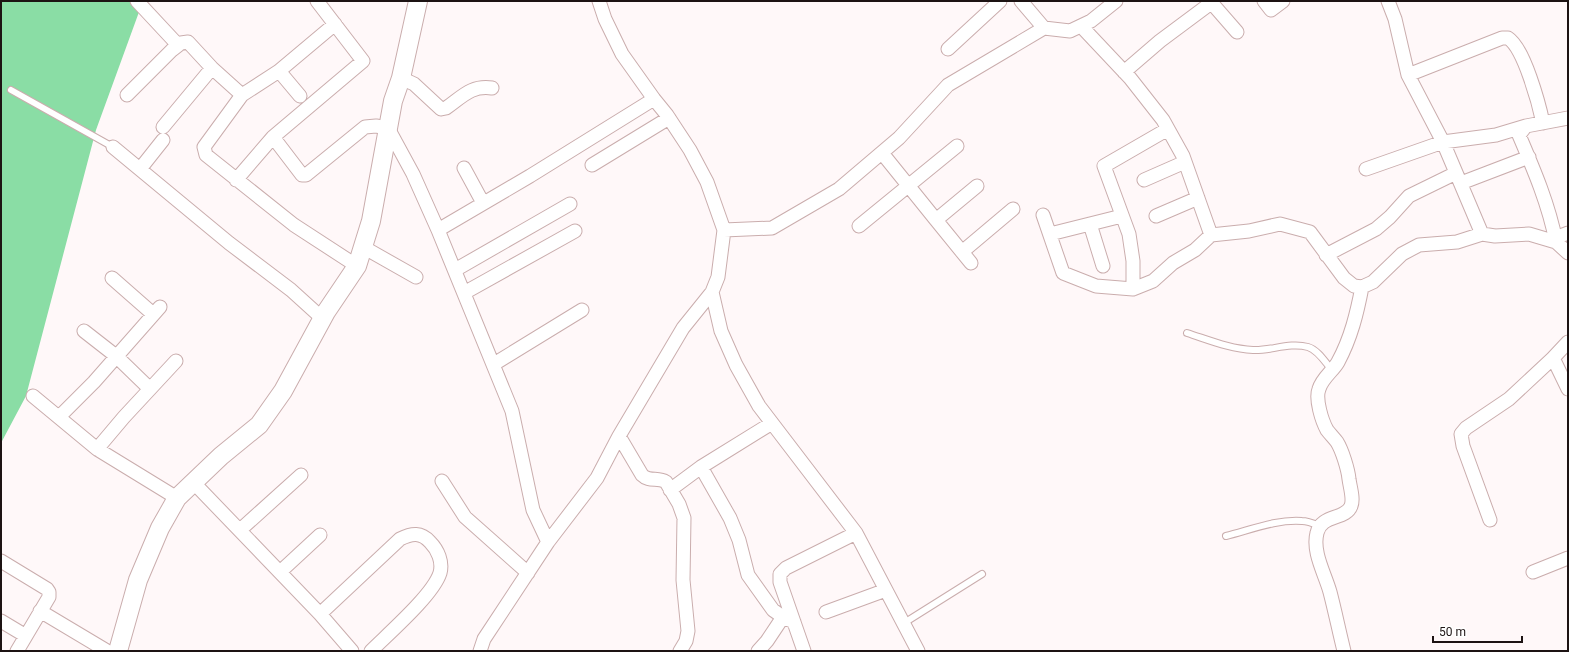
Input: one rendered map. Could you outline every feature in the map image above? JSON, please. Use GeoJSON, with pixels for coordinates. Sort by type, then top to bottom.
{"type":"FeatureCollection","features":[{"type":"Feature","properties":{"kind":"street"},"geometry":{"type":"LineString","coordinates":[[137,1],[178,45]]}},
{"type":"Feature","properties":{"kind":"street"},"geometry":{"type":"LineString","coordinates":[[236,180],[273,137],[363,61],[317,1]]}},
{"type":"Feature","properties":{"kind":"street"},"geometry":{"type":"LineString","coordinates":[[480,651],[484,639],[548,542],[597,478],[619,436],[683,328],[712,292],[718,277],[724,230],[707,182],[690,150],[669,118],[622,54],[598,1]]}},
{"type":"Feature","properties":{"kind":"street"},"geometry":{"type":"LineString","coordinates":[[948,49],[1000,1]]}},
{"type":"Feature","properties":{"kind":"street"},"geometry":{"type":"LineString","coordinates":[[1021,1],[1044,28]]}},
{"type":"Feature","properties":{"kind":"street"},"geometry":{"type":"LineString","coordinates":[[724,230],[772,228],[839,189],[899,138],[948,85],[1044,28],[1070,31],[1090,21],[1101,5],[1116,1]]}},
{"type":"Feature","properties":{"kind":"street"},"geometry":{"type":"LineString","coordinates":[[1264,1],[1271,10],[1283,1]]}},
{"type":"Feature","properties":{"kind":"street"},"geometry":{"type":"LineString","coordinates":[[1388,1],[1395,19],[1408,75],[1443,142],[1482,234]]}},
{"type":"Feature","properties":{"kind":"street"},"geometry":{"type":"LineString","coordinates":[[1124,72],[1160,41],[1210,2],[1237,32]]}},
{"type":"Feature","properties":{"kind":"street"},"geometry":{"type":"LineString","coordinates":[[118,651],[138,580],[160,528],[177,498],[221,456],[259,425],[283,391],[301,356],[357,266],[371,221],[393,101],[401,78],[414,4]]}},
{"type":"Feature","properties":{"kind":"street"},"geometry":{"type":"LineString","coordinates":[[335,24],[279,71],[242,95],[204,147],[206,155],[236,180],[294,225],[357,266]]}},
{"type":"Feature","properties":{"kind":"street"},"geometry":{"type":"LineString","coordinates":[[1081,26],[1124,72],[1168,128],[1185,162],[1211,235]]}},
{"type":"Feature","properties":{"kind":"street"},"geometry":{"type":"LineString","coordinates":[[1408,75],[1502,38],[1508,38],[1515,44],[1523,60],[1539,102],[1542,123]]}},
{"type":"Feature","properties":{"kind":"street"},"geometry":{"type":"LineString","coordinates":[[127,95],[178,45],[185,41],[188,42],[212,68],[242,95]]}},
{"type":"Feature","properties":{"kind":"street"},"geometry":{"type":"LineString","coordinates":[[163,127],[212,68]]}},
{"type":"Feature","properties":{"kind":"street"},"geometry":{"type":"LineString","coordinates":[[279,71],[300,96]]}},
{"type":"Feature","properties":{"kind":"street"},"geometry":{"type":"LineString","coordinates":[[401,78],[414,84],[441,109],[446,108],[475,88],[492,88]]}},
{"type":"Feature","properties":{"kind":"street"},"geometry":{"type":"LineString","coordinates":[[438,230],[530,176],[654,99]]}},
{"type":"Feature","properties":{"kind":"street"},"geometry":{"type":"LineString","coordinates":[[592,165],[669,118]]}},
{"type":"Feature","properties":{"kind":"street"},"geometry":{"type":"LineString","coordinates":[[1366,169],[1443,142],[1496,135],[1526,126],[1568,118]]}},
{"type":"Feature","properties":{"kind":"street"},"geometry":{"type":"LineString","coordinates":[[273,137],[302,175],[306,175],[365,127],[376,126],[388,128]]}},
{"type":"Feature","properties":{"kind":"street"},"geometry":{"type":"LineString","coordinates":[[1526,126],[1519,135],[1539,182],[1553,226],[1555,240]]}},
{"type":"Feature","properties":{"kind":"street"},"geometry":{"type":"LineString","coordinates":[[388,128],[413,174],[494,364],[512,411],[533,510],[548,542]]}},
{"type":"Feature","properties":{"kind":"street"},"geometry":{"type":"LineString","coordinates":[[1133,289],[1133,261],[1129,234],[1104,166],[1168,128]]}},
{"type":"Feature","properties":{"kind":"street"},"geometry":{"type":"LineString","coordinates":[[140,169],[163,140]]}},
{"type":"Feature","properties":{"kind":"street"},"geometry":{"type":"LineString","coordinates":[[112,146],[229,243],[291,290],[323,319]]}},
{"type":"Feature","properties":{"kind":"street"},"geometry":{"type":"LineString","coordinates":[[859,226],[957,146]]}},
{"type":"Feature","properties":{"kind":"street"},"geometry":{"type":"LineString","coordinates":[[882,152],[971,263]]}},
{"type":"Feature","properties":{"kind":"street"},"geometry":{"type":"LineString","coordinates":[[1326,255],[1376,229],[1390,217],[1409,196],[1458,178],[1529,157]]}},
{"type":"Feature","properties":{"kind":"street"},"geometry":{"type":"LineString","coordinates":[[1144,180],[1185,162]]}},
{"type":"Feature","properties":{"kind":"street"},"geometry":{"type":"LineString","coordinates":[[464,168],[483,203]]}},
{"type":"Feature","properties":{"kind":"street"},"geometry":{"type":"LineString","coordinates":[[936,220],[977,186]]}},
{"type":"Feature","properties":{"kind":"street"},"geometry":{"type":"LineString","coordinates":[[1156,216],[1198,198]]}},
{"type":"Feature","properties":{"kind":"street"},"geometry":{"type":"LineString","coordinates":[[455,270],[570,204]]}},
{"type":"Feature","properties":{"kind":"street"},"geometry":{"type":"LineString","coordinates":[[962,252],[1013,209]]}},
{"type":"Feature","properties":{"kind":"street"},"geometry":{"type":"LineString","coordinates":[[1043,215],[1063,273],[1096,286],[1133,289],[1153,282],[1173,263],[1195,250],[1211,235],[1249,231],[1280,224],[1310,232],[1344,278],[1354,286],[1362,287],[1373,282],[1402,254],[1420,245],[1457,242],[1482,234],[1494,236],[1529,234],[1555,240],[1568,253]]}},
{"type":"Feature","properties":{"kind":"street"},"geometry":{"type":"LineString","coordinates":[[1050,234],[1122,216]]}},
{"type":"Feature","properties":{"kind":"street"},"geometry":{"type":"LineString","coordinates":[[1090,224],[1103,266]]}},
{"type":"Feature","properties":{"kind":"street"},"geometry":{"type":"LineString","coordinates":[[464,293],[575,231]]}},
{"type":"Feature","properties":{"kind":"street"},"geometry":{"type":"LineString","coordinates":[[1555,240],[1568,234]]}},
{"type":"Feature","properties":{"kind":"street"},"geometry":{"type":"LineString","coordinates":[[363,247],[416,277]]}},
{"type":"Feature","properties":{"kind":"street"},"geometry":{"type":"LineString","coordinates":[[59,417],[94,382],[157,310],[112,278]]}},
{"type":"Feature","properties":{"kind":"street"},"geometry":{"type":"LineString","coordinates":[[1344,651],[1330,591],[1316,545],[1317,533],[1320,526],[1329,519],[1344,514],[1349,510],[1352,500],[1349,477],[1337,443],[1328,430],[1319,409],[1318,390],[1322,382],[1337,364],[1349,340],[1358,311],[1362,287]]}},
{"type":"Feature","properties":{"kind":"street"},"geometry":{"type":"LineString","coordinates":[[712,292],[721,331],[736,365],[759,406],[856,533],[918,651]]}},
{"type":"Feature","properties":{"kind":"street"},"geometry":{"type":"LineString","coordinates":[[494,364],[582,310]]}},
{"type":"Feature","properties":{"kind":"street"},"geometry":{"type":"LineString","coordinates":[[84,331],[116,356],[150,389]]}},
{"type":"Feature","properties":{"kind":"street"},"geometry":{"type":"LineString","coordinates":[[1490,520],[1463,446],[1461,434],[1466,428],[1509,399],[1568,342]]}},
{"type":"Feature","properties":{"kind":"street"},"geometry":{"type":"LineString","coordinates":[[1553,358],[1568,389]]}},
{"type":"Feature","properties":{"kind":"street"},"geometry":{"type":"LineString","coordinates":[[97,449],[124,417],[176,361]]}},
{"type":"Feature","properties":{"kind":"street"},"geometry":{"type":"LineString","coordinates":[[34,396],[97,449],[177,498]]}},
{"type":"Feature","properties":{"kind":"street"},"geometry":{"type":"LineString","coordinates":[[670,490],[701,467],[772,422]]}},
{"type":"Feature","properties":{"kind":"street"},"geometry":{"type":"LineString","coordinates":[[619,436],[644,478],[662,480],[666,482],[679,504],[684,518],[683,580],[688,631],[686,641],[680,651]]}},
{"type":"Feature","properties":{"kind":"street"},"geometry":{"type":"LineString","coordinates":[[701,467],[730,518],[739,540],[748,575],[774,610],[788,619]]}},
{"type":"Feature","properties":{"kind":"street"},"geometry":{"type":"LineString","coordinates":[[240,530],[301,475]]}},
{"type":"Feature","properties":{"kind":"street"},"geometry":{"type":"LineString","coordinates":[[442,481],[465,517],[528,573]]}},
{"type":"Feature","properties":{"kind":"street"},"geometry":{"type":"LineString","coordinates":[[193,482],[320,614],[352,651]]}},
{"type":"Feature","properties":{"kind":"street"},"geometry":{"type":"LineString","coordinates":[[804,651],[788,619],[780,582],[780,574],[786,568],[856,533]]}},
{"type":"Feature","properties":{"kind":"street"},"geometry":{"type":"LineString","coordinates":[[320,614],[400,539],[409,534],[417,534],[427,539],[435,547],[441,560],[440,573],[429,592],[371,651]]}},
{"type":"Feature","properties":{"kind":"street"},"geometry":{"type":"LineString","coordinates":[[280,572],[320,535]]}},
{"type":"Feature","properties":{"kind":"street"},"geometry":{"type":"LineString","coordinates":[[1533,572],[1568,558]]}},
{"type":"Feature","properties":{"kind":"street"},"geometry":{"type":"LineString","coordinates":[[1,561],[50,592],[49,597],[17,651]]}},
{"type":"Feature","properties":{"kind":"street"},"geometry":{"type":"LineString","coordinates":[[826,612],[886,590]]}},
{"type":"Feature","properties":{"kind":"street"},"geometry":{"type":"LineString","coordinates":[[40,611],[107,651]]}},
{"type":"Feature","properties":{"kind":"street"},"geometry":{"type":"LineString","coordinates":[[758,651],[788,619]]}},
{"type":"Feature","properties":{"kind":"street"},"geometry":{"type":"LineString","coordinates":[[1,621],[26,636]]}},
{"type":"Feature","properties":{"kind":"lane"},"geometry":{"type":"LineString","coordinates":[[11,90],[112,146]]}},
{"type":"Feature","properties":{"kind":"lane"},"geometry":{"type":"LineString","coordinates":[[1187,333],[1231,347],[1254,350],[1298,346],[1307,347],[1314,349],[1332,370]]}},
{"type":"Feature","properties":{"kind":"lane"},"geometry":{"type":"LineString","coordinates":[[1226,536],[1275,524],[1291,522],[1303,521],[1320,526]]}},
{"type":"Feature","properties":{"kind":"lane"},"geometry":{"type":"LineString","coordinates":[[904,622],[982,574]]}},
{"type":"Feature","properties":{"kind":"green space"},"geometry":{"type":"Polygon","coordinates":[[[1,1],[143,1],[96,130],[26,396],[1,443],[1,1]]]}}]}
